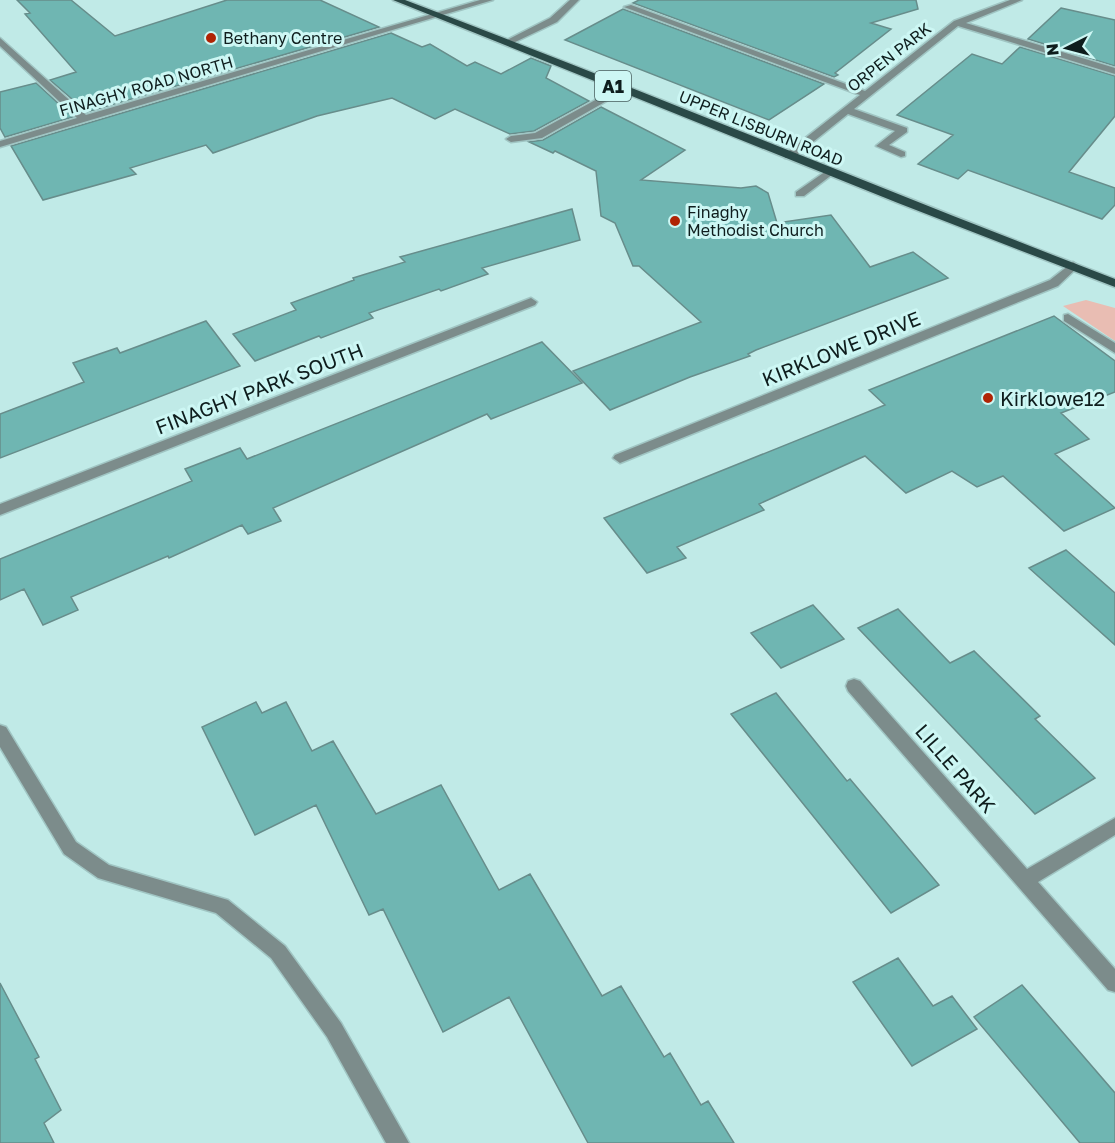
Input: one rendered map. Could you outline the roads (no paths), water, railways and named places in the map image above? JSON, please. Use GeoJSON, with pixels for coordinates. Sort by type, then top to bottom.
{"type":"FeatureCollection","features":[{"type":"Feature","properties":{"kind":"main road","name":"UPPER LISBURN ROAD"},"geometry":{"type":"LineString","coordinates":[[397,0],[1115,283]]}},
{"type":"Feature","properties":{"kind":"street","name":"FINAGHY ROAD NORTH"},"geometry":{"type":"LineString","coordinates":[[0,144],[438,17],[489,0]]}},
{"type":"Feature","properties":{"kind":"street"},"geometry":{"type":"LineString","coordinates":[[508,42],[539,29],[569,8],[575,0]]}},
{"type":"Feature","properties":{"kind":"street","name":"ORPEN PARK"},"geometry":{"type":"LineString","coordinates":[[789,156],[957,22],[1018,0]]}},
{"type":"Feature","properties":{"kind":"street"},"geometry":{"type":"LineString","coordinates":[[628,7],[865,94]]}},
{"type":"Feature","properties":{"kind":"street"},"geometry":{"type":"LineString","coordinates":[[957,22],[1115,71]]}},
{"type":"Feature","properties":{"kind":"street"},"geometry":{"type":"LineString","coordinates":[[0,41],[84,120]]}},
{"type":"Feature","properties":{"kind":"street"},"geometry":{"type":"LineString","coordinates":[[511,139],[538,136],[621,89]]}},
{"type":"Feature","properties":{"kind":"street"},"geometry":{"type":"LineString","coordinates":[[847,110],[903,130],[881,146],[901,154]]}},
{"type":"Feature","properties":{"kind":"street"},"geometry":{"type":"LineString","coordinates":[[800,194],[829,172]]}},
{"type":"Feature","properties":{"kind":"street","name":"KIRKLOWE DRIVE"},"geometry":{"type":"LineString","coordinates":[[620,458],[1054,283],[1073,266]]}},
{"type":"Feature","properties":{"kind":"street","name":"FINAGHY PARK SOUTH"},"geometry":{"type":"LineString","coordinates":[[0,510],[531,302]]}},
{"type":"Feature","properties":{"kind":"street"},"geometry":{"type":"LineString","coordinates":[[1068,318],[1115,349]]}},
{"type":"Feature","properties":{"kind":"street","name":"LILLE PARK"},"geometry":{"type":"LineString","coordinates":[[854,686],[1115,983]]}},
{"type":"Feature","properties":{"kind":"street"},"geometry":{"type":"LineString","coordinates":[[0,732],[70,848],[104,872],[221,906],[278,952],[334,1030],[398,1143]]}},
{"type":"Feature","properties":{"kind":"street"},"geometry":{"type":"LineString","coordinates":[[1025,880],[1115,826]]}},
{"type":"Feature","properties":{"kind":"place","name":"Bethany Centre"},"geometry":{"type":"Point","coordinates":[211,38]}},
{"type":"Feature","properties":{"kind":"place","name":"Finaghy Methodist Church"},"geometry":{"type":"Point","coordinates":[675,221]}},
{"type":"Feature","properties":{"kind":"place","name":"Kirklowe12"},"geometry":{"type":"Point","coordinates":[988,398]}}]}
